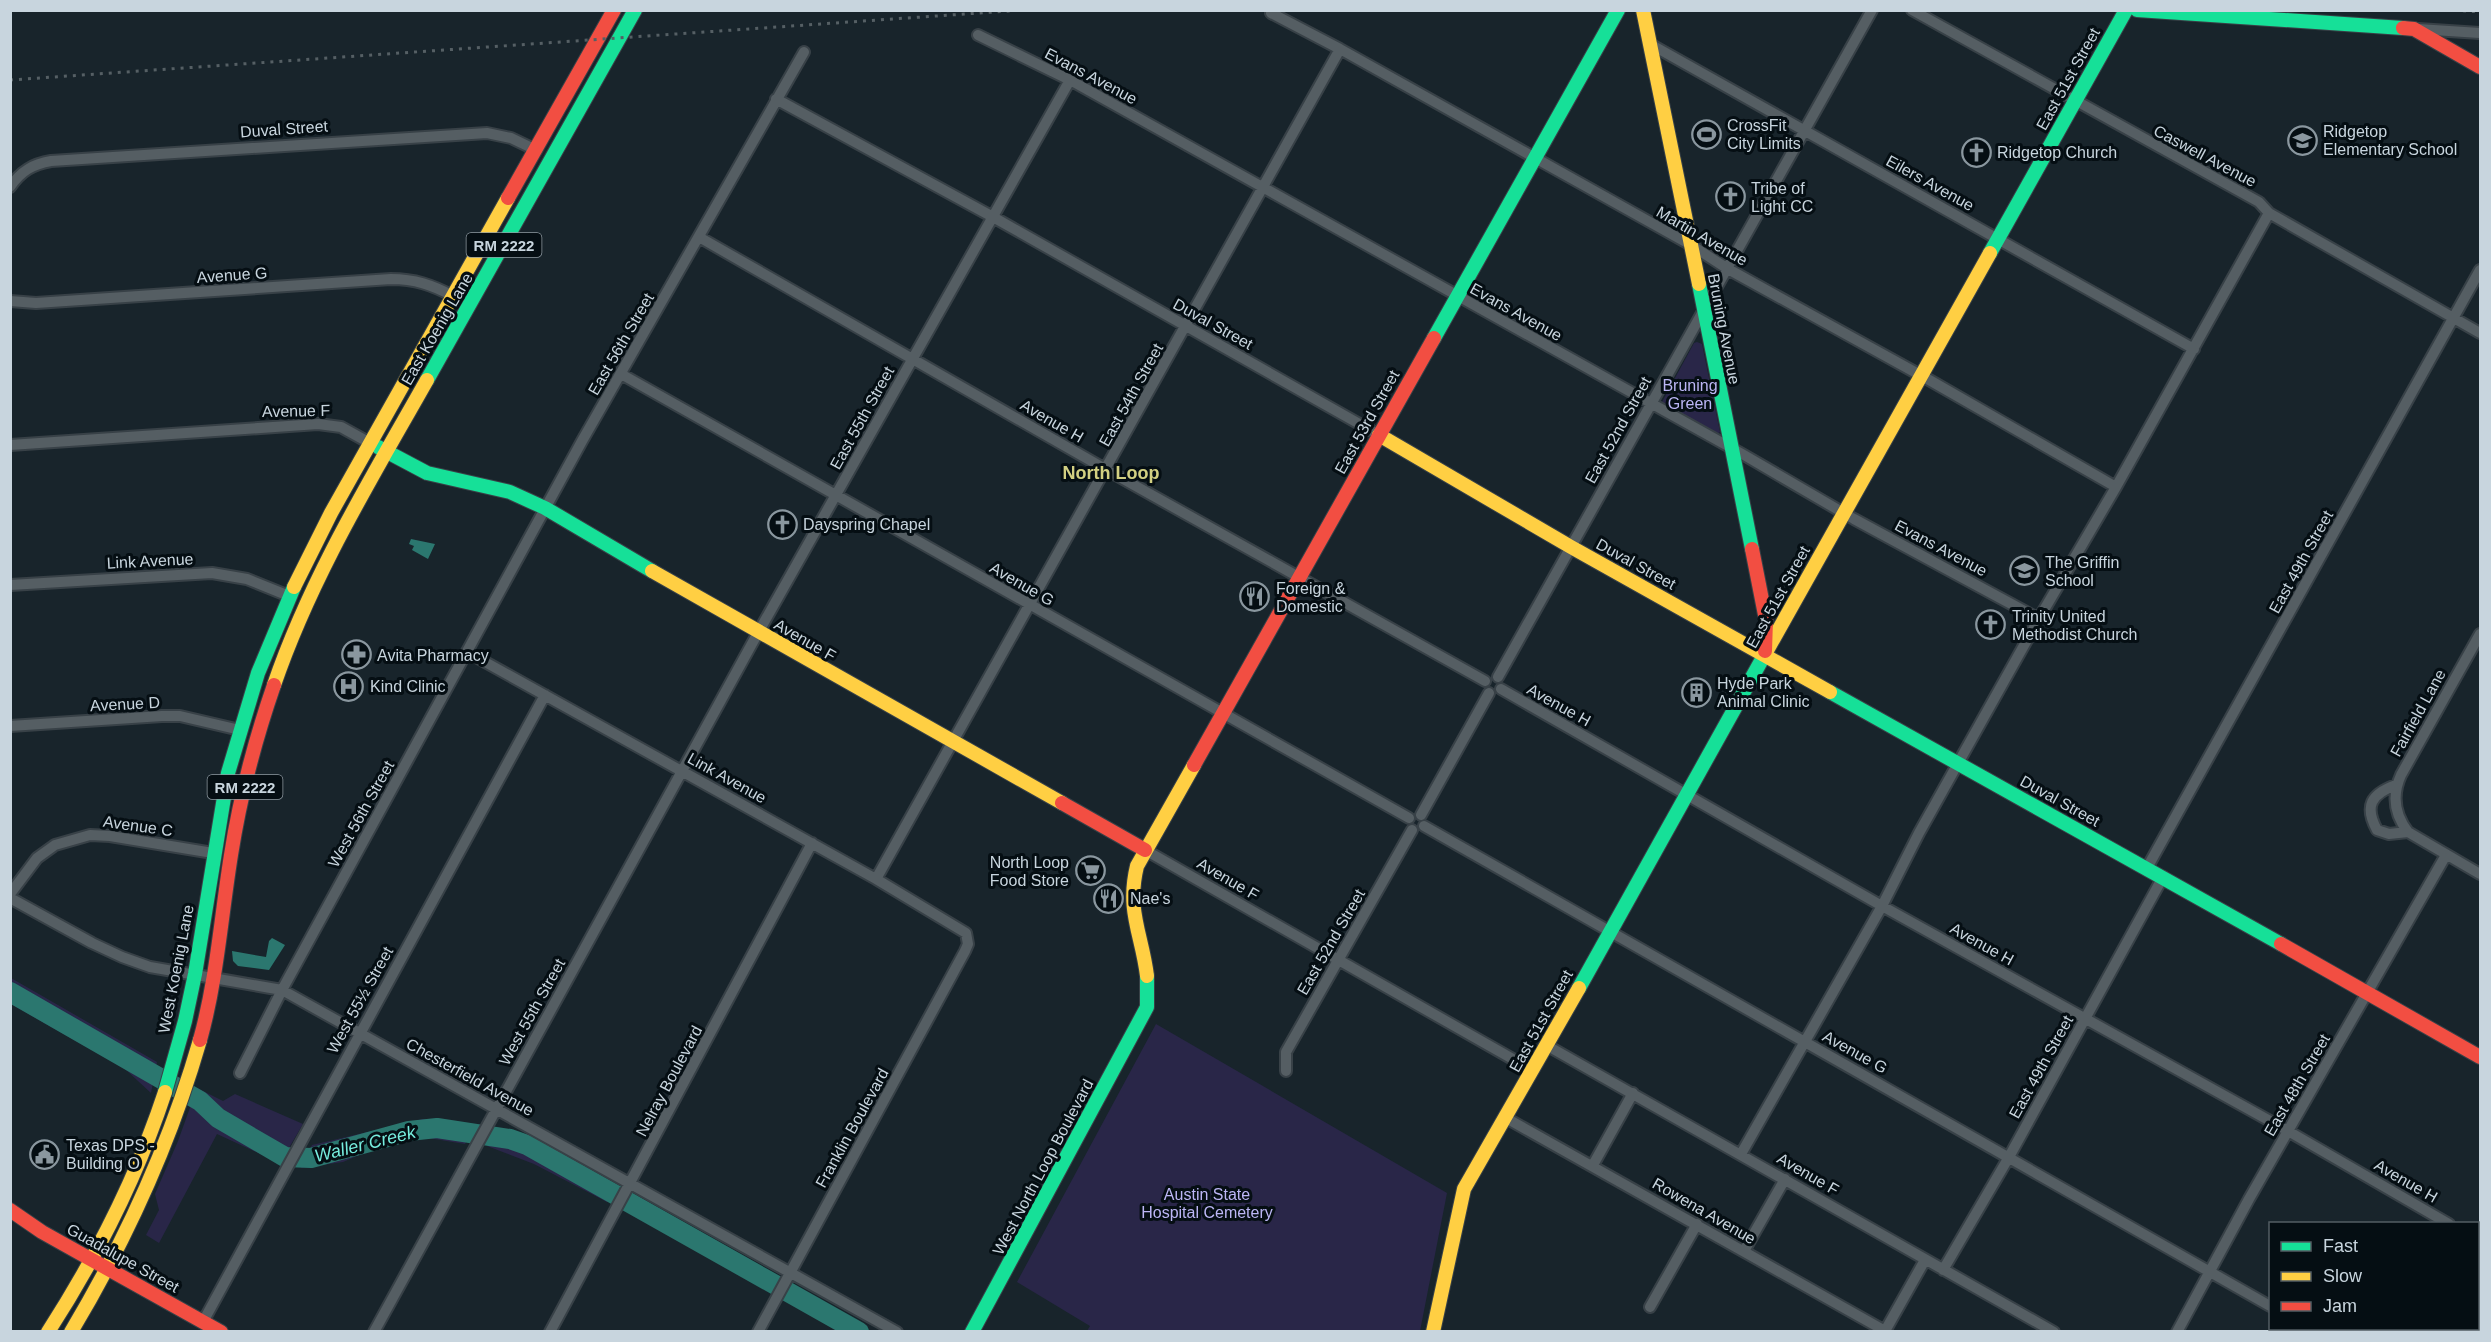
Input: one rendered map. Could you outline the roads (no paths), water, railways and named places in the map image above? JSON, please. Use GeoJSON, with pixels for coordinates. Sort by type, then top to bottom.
{"type":"FeatureCollection","features":[{"type":"Feature","properties":{"kind":"street","name":"East Koenig Lane"},"geometry":{"type":"LineString","coordinates":[[289,596],[370,443],[614,10]]}},
{"type":"Feature","properties":{"kind":"street","name":"East Koenig Lane"},"geometry":{"type":"LineString","coordinates":[[214,979],[231,856],[248,775],[273,690],[307,603],[347,522],[635,10]]}},
{"type":"Feature","properties":{"kind":"street","name":"East 53rd Street"},"geometry":{"type":"LineString","coordinates":[[1145,850],[1618,10]]}},
{"type":"Feature","properties":{"kind":"street","name":"Bruning Avenue"},"geometry":{"type":"LineString","coordinates":[[1643,10],[1766,620],[1765,654]]}},
{"type":"Feature","properties":{"kind":"street","name":"East 52nd Street"},"geometry":{"type":"LineString","coordinates":[[1498,677],[1872,10]]}},
{"type":"Feature","properties":{"kind":"street","name":"Caswell Avenue"},"geometry":{"type":"LineString","coordinates":[[1912,10],[2259,202],[2269,213],[2481,333]]}},
{"type":"Feature","properties":{"kind":"street","name":"East 51st Street"},"geometry":{"type":"LineString","coordinates":[[1432,1332],[1464,1189],[1688,795],[2126,10]]}},
{"type":"Feature","properties":{"kind":"street"},"geometry":{"type":"LineString","coordinates":[[2137,10],[2481,33]]}},
{"type":"Feature","properties":{"kind":"street","name":"Martin Avenue"},"geometry":{"type":"LineString","coordinates":[[1271,13],[1535,158],[2116,487]]}},
{"type":"Feature","properties":{"kind":"street"},"geometry":{"type":"LineString","coordinates":[[2414,29],[2481,67]]}},
{"type":"Feature","properties":{"kind":"street","name":"Evans Avenue"},"geometry":{"type":"LineString","coordinates":[[978,35],[1070,81],[1263,187],[1731,448],[1844,514],[2039,619]]}},
{"type":"Feature","properties":{"kind":"street","name":"Eilers Avenue"},"geometry":{"type":"LineString","coordinates":[[1650,44],[2194,349]]}},
{"type":"Feature","properties":{"kind":"street","name":"East 54th Street"},"geometry":{"type":"LineString","coordinates":[[876,879],[1107,470],[1340,50]]}},
{"type":"Feature","properties":{"kind":"street","name":"East 56th Street"},"geometry":{"type":"LineString","coordinates":[[467,652],[545,508],[804,52]]}},
{"type":"Feature","properties":{"kind":"street","name":"East 55th Street"},"geometry":{"type":"LineString","coordinates":[[682,771],[758,632],[1070,81]]}},
{"type":"Feature","properties":{"kind":"street","name":"Duval Street"},"geometry":{"type":"LineString","coordinates":[[776,99],[993,217],[1379,435],[1571,547],[2481,1057]]}},
{"type":"Feature","properties":{"kind":"street","name":"Duval Street"},"geometry":{"type":"LineString","coordinates":[[10,187],[20,174],[31,166],[51,160],[487,133],[511,138],[536,150]]}},
{"type":"Feature","properties":{"kind":"street"},"geometry":{"type":"LineString","coordinates":[[1741,1155],[2039,619],[2116,487],[2269,213]]}},
{"type":"Feature","properties":{"kind":"street","name":"Avenue H"},"geometry":{"type":"LineString","coordinates":[[699,237],[1107,470],[1485,681]]}},
{"type":"Feature","properties":{"kind":"street","name":"East 49th Street"},"geometry":{"type":"LineString","coordinates":[[2147,868],[2481,270]]}},
{"type":"Feature","properties":{"kind":"street","name":"Avenue G"},"geometry":{"type":"LineString","coordinates":[[10,301],[36,303],[391,279],[409,279],[427,283],[453,296]]}},
{"type":"Feature","properties":{"kind":"street","name":"Avenue G"},"geometry":{"type":"LineString","coordinates":[[621,374],[1409,818]]}},
{"type":"Feature","properties":{"kind":"street","name":"Avenue F"},"geometry":{"type":"LineString","coordinates":[[10,445],[318,424],[341,427],[427,473],[510,492],[545,508],[758,632],[1532,1070]]}},
{"type":"Feature","properties":{"kind":"street","name":"Link Avenue"},"geometry":{"type":"LineString","coordinates":[[10,585],[212,573],[247,579],[289,596]]}},
{"type":"Feature","properties":{"kind":"street","name":"West Koenig Lane"},"geometry":{"type":"LineString","coordinates":[[48,1332],[91,1259],[127,1189],[171,1070],[195,975],[213,853],[229,772],[240,730],[269,645],[289,596]]}},
{"type":"Feature","properties":{"kind":"street","name":"Fairfield Lane"},"geometry":{"type":"LineString","coordinates":[[2408,832],[2400,822],[2396,811],[2396,785],[2481,634]]}},
{"type":"Feature","properties":{"kind":"street","name":"Link Avenue"},"geometry":{"type":"LineString","coordinates":[[467,652],[876,879],[961,928],[968,938]]}},
{"type":"Feature","properties":{"kind":"street","name":"West 56th Street"},"geometry":{"type":"LineString","coordinates":[[240,1073],[282,990],[467,652]]}},
{"type":"Feature","properties":{"kind":"street"},"geometry":{"type":"LineString","coordinates":[[1492,676],[1498,677],[1501,681],[1501,689],[1497,693],[1489,693],[1485,689],[1485,681],[1492,676]]}},
{"type":"Feature","properties":{"kind":"street","name":"Avenue H"},"geometry":{"type":"LineString","coordinates":[[1501,689],[1881,906],[2288,1131],[2446,1222]]}},
{"type":"Feature","properties":{"kind":"street"},"geometry":{"type":"LineString","coordinates":[[1422,820],[1413,814],[1409,818],[1408,826],[1412,830],[1420,830],[1422,820],[1489,693]]}},
{"type":"Feature","properties":{"kind":"street","name":"West 55½ Street"},"geometry":{"type":"LineString","coordinates":[[204,1320],[545,695]]}},
{"type":"Feature","properties":{"kind":"street","name":"Avenue D"},"geometry":{"type":"LineString","coordinates":[[10,726],[180,716],[240,730]]}},
{"type":"Feature","properties":{"kind":"street","name":"West 55th Street"},"geometry":{"type":"LineString","coordinates":[[374,1332],[682,771]]}},
{"type":"Feature","properties":{"kind":"street"},"geometry":{"type":"LineString","coordinates":[[2396,785],[2375,797],[2370,806],[2370,818],[2377,830],[2389,834],[2408,832],[2481,874]]}},
{"type":"Feature","properties":{"kind":"street","name":"Avenue G"},"geometry":{"type":"LineString","coordinates":[[1422,820],[1611,932],[2269,1305]]}},
{"type":"Feature","properties":{"kind":"street","name":"East 52nd Street"},"geometry":{"type":"LineString","coordinates":[[1286,1071],[1286,1052],[1412,830]]}},
{"type":"Feature","properties":{"kind":"street","name":"Avenue C"},"geometry":{"type":"LineString","coordinates":[[10,896],[37,858],[55,845],[90,835],[110,836],[213,853]]}},
{"type":"Feature","properties":{"kind":"street","name":"Nelray Boulevard"},"geometry":{"type":"LineString","coordinates":[[550,1332],[812,843]]}},
{"type":"Feature","properties":{"kind":"street","name":"West North Loop Boulevard"},"geometry":{"type":"LineString","coordinates":[[972,1332],[1143,1017],[1149,988],[1130,893],[1132,879],[1145,850]]}},
{"type":"Feature","properties":{"kind":"street","name":"East 48th Street"},"geometry":{"type":"LineString","coordinates":[[2177,1332],[2288,1131],[2446,855]]}},
{"type":"Feature","properties":{"kind":"street","name":"East 49th Street"},"geometry":{"type":"LineString","coordinates":[[1943,1270],[2009,1156],[2163,877]]}},
{"type":"Feature","properties":{"kind":"street","name":"Chesterfield Avenue"},"geometry":{"type":"LineString","coordinates":[[10,896],[92,944],[150,967],[282,990],[897,1332]]}},
{"type":"Feature","properties":{"kind":"street","name":"Franklin Boulevard"},"geometry":{"type":"LineString","coordinates":[[758,1332],[965,951],[968,938]]}},
{"type":"Feature","properties":{"kind":"street","name":"RM 2222"},"geometry":{"type":"LineString","coordinates":[[71,1332],[109,1269],[145,1196],[188,1080],[214,979]]}},
{"type":"Feature","properties":{"kind":"street","name":"Avenue F"},"geometry":{"type":"LineString","coordinates":[[1546,1045],[2054,1332]]}},
{"type":"Feature","properties":{"kind":"street"},"geometry":{"type":"LineString","coordinates":[[1593,1165],[1633,1093]]}},
{"type":"Feature","properties":{"kind":"street","name":"Rowena Avenue"},"geometry":{"type":"LineString","coordinates":[[1506,1118],[1886,1331]]}},
{"type":"Feature","properties":{"kind":"street"},"geometry":{"type":"LineString","coordinates":[[1744,1251],[1785,1179]]}},
{"type":"Feature","properties":{"kind":"street","name":"Guadalupe Street"},"geometry":{"type":"LineString","coordinates":[[10,1210],[42,1232],[222,1332]]}},
{"type":"Feature","properties":{"kind":"street"},"geometry":{"type":"LineString","coordinates":[[1650,1307],[1697,1224]]}},
{"type":"Feature","properties":{"kind":"street"},"geometry":{"type":"LineString","coordinates":[[1886,1331],[1925,1260]]}},
{"type":"Feature","properties":{"kind":"waterway","name":"Waller Creek"},"geometry":{"type":"LineString","coordinates":[[10,992],[200,1101],[218,1118],[285,1157],[311,1158],[409,1131],[437,1128],[510,1139],[527,1145],[859,1332]]}},
{"type":"Feature","properties":{"kind":"railway"},"geometry":{"type":"LineString","coordinates":[[10,80],[1023,10]]}},
{"type":"Feature","properties":{"kind":"railway"},"geometry":{"type":"LineString","coordinates":[[2454,10],[2480,12]]}},
{"type":"Feature","properties":{"kind":"place","name":"CrossFit City Limits"},"geometry":{"type":"Point","coordinates":[1706,134]}},
{"type":"Feature","properties":{"kind":"place","name":"Ridgetop Elementary School"},"geometry":{"type":"Point","coordinates":[2302,140]}},
{"type":"Feature","properties":{"kind":"place","name":"Ridgetop Church"},"geometry":{"type":"Point","coordinates":[1976,152]}},
{"type":"Feature","properties":{"kind":"place","name":"Tribe of Light CC"},"geometry":{"type":"Point","coordinates":[1730,197]}},
{"type":"Feature","properties":{"kind":"place","name":"Dayspring Chapel"},"geometry":{"type":"Point","coordinates":[782,524]}},
{"type":"Feature","properties":{"kind":"place","name":"The Griffin School"},"geometry":{"type":"Point","coordinates":[2024,571]}},
{"type":"Feature","properties":{"kind":"place","name":"Foreign & Domestic"},"geometry":{"type":"Point","coordinates":[1255,597]}},
{"type":"Feature","properties":{"kind":"place","name":"Trinity United Methodist Church"},"geometry":{"type":"Point","coordinates":[1991,625]}},
{"type":"Feature","properties":{"kind":"place","name":"Avita Pharmacy"},"geometry":{"type":"Point","coordinates":[356,655]}},
{"type":"Feature","properties":{"kind":"place","name":"Kind Clinic"},"geometry":{"type":"Point","coordinates":[349,686]}},
{"type":"Feature","properties":{"kind":"place","name":"Hyde Park Animal Clinic"},"geometry":{"type":"Point","coordinates":[1696,692]}},
{"type":"Feature","properties":{"kind":"place","name":"North Loop Food Store"},"geometry":{"type":"Point","coordinates":[1090,871]}},
{"type":"Feature","properties":{"kind":"place","name":"Nae's"},"geometry":{"type":"Point","coordinates":[1109,898]}},
{"type":"Feature","properties":{"kind":"place","name":"Texas DPS - Building O"},"geometry":{"type":"Point","coordinates":[45,1154]}},
{"type":"Feature","properties":{"kind":"district","name":"North Loop"},"geometry":{"type":"Point","coordinates":[1111,473]}},
{"type":"Feature","properties":{"kind":"park label","name":"Bruning Green"},"geometry":{"type":"Point","coordinates":[1690,394]}},
{"type":"Feature","properties":{"kind":"park label","name":"Austin State Hospital Cemetery"},"geometry":{"type":"Point","coordinates":[1207,1203]}}]}
